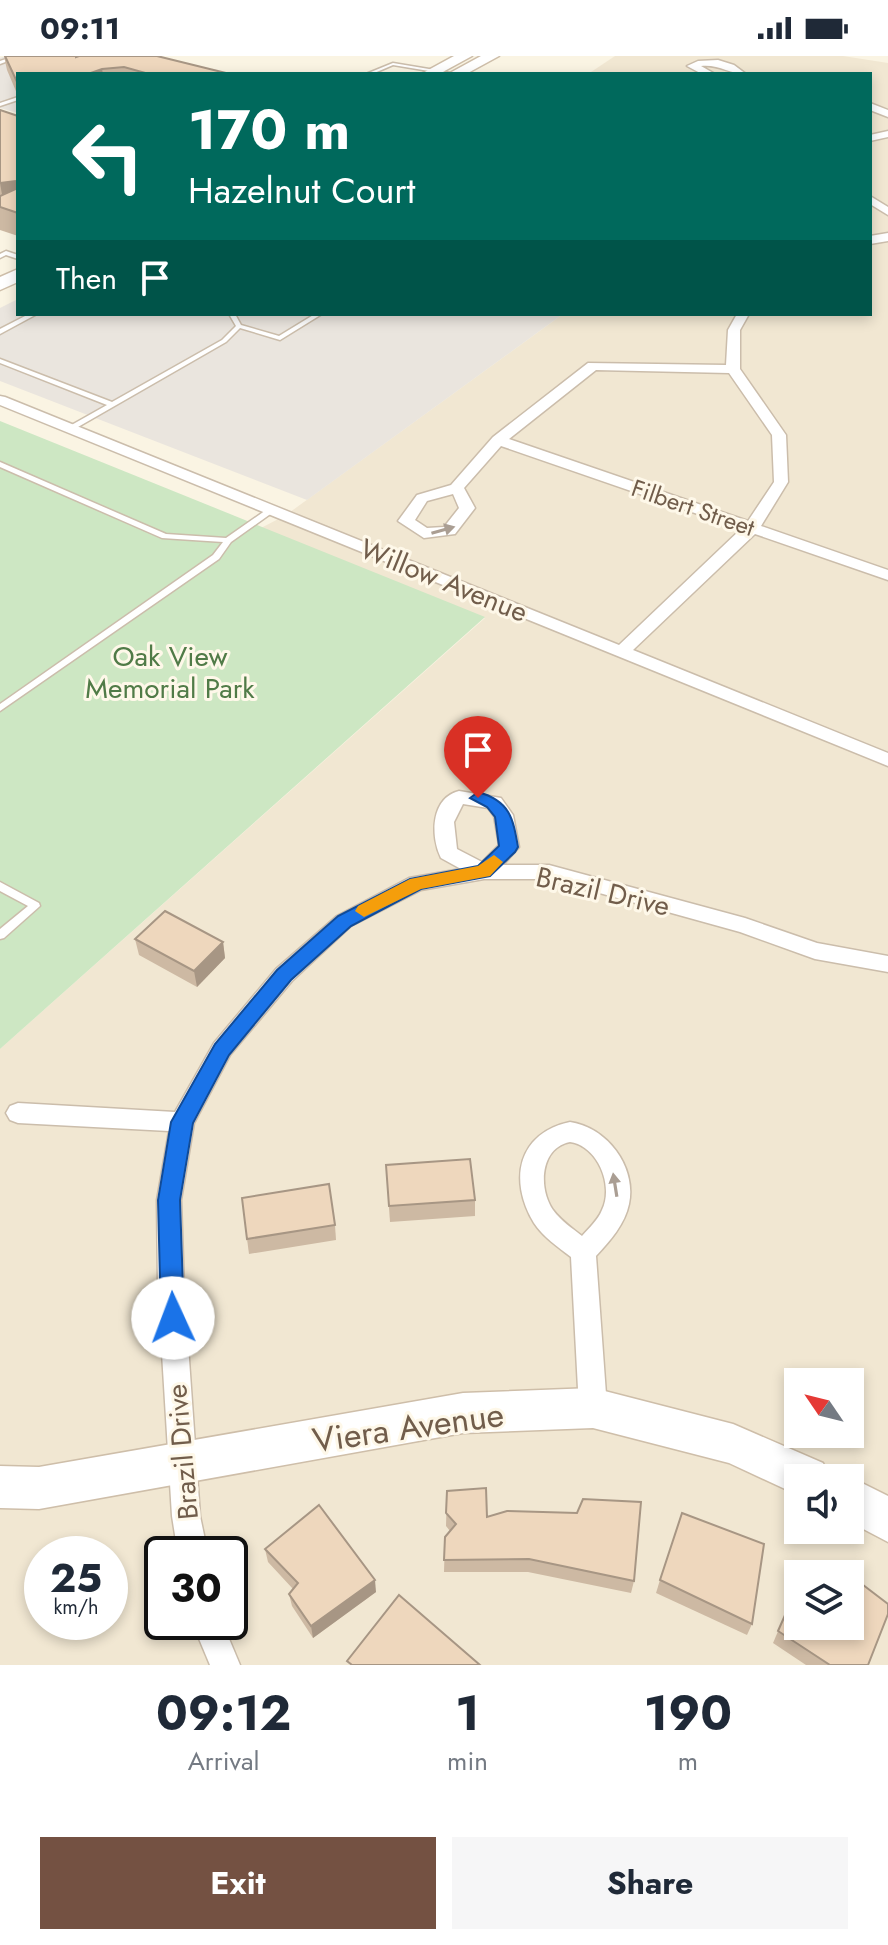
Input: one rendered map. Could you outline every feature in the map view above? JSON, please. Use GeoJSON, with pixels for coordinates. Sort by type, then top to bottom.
{"type":"FeatureCollection","features":[{"type":"Feature","properties":{"kind":"street"},"geometry":{"type":"LineString","coordinates":[[443,72],[465,56]]}},
{"type":"Feature","properties":{"kind":"street"},"geometry":{"type":"LineString","coordinates":[[445,72],[492,56]]}},
{"type":"Feature","properties":{"kind":"street"},"geometry":{"type":"LineString","coordinates":[[701,72],[692,66],[705,62],[726,65],[738,72]]}},
{"type":"Feature","properties":{"kind":"street"},"geometry":{"type":"LineString","coordinates":[[621,652],[752,528],[781,482],[779,435],[733,369],[734,330],[742,316]]}},
{"type":"Feature","properties":{"kind":"street"},"geometry":{"type":"LineString","coordinates":[[456,488],[498,440],[593,366],[733,369]]}},
{"type":"Feature","properties":{"kind":"street","name":"Willow Avenue"},"geometry":{"type":"LineString","coordinates":[[0,400],[888,760]]}},
{"type":"Feature","properties":{"kind":"street","name":"Filbert Street"},"geometry":{"type":"LineString","coordinates":[[498,440],[888,575]]}},
{"type":"Feature","properties":{"kind":"street","name":"Brazil Drive"},"geometry":{"type":"LineString","coordinates":[[191,1536],[175,1362],[169,1200],[182,1122],[222,1049],[284,975],[344,921],[416,883],[484,872],[549,872],[745,926],[815,951],[888,964]]}},
{"type":"Feature","properties":{"kind":"street"},"geometry":{"type":"LineString","coordinates":[[18,1113],[182,1122]]}},
{"type":"Feature","properties":{"kind":"street"},"geometry":{"type":"LineString","coordinates":[[583,1252],[608,1226],[618,1195],[610,1160],[593,1141],[571,1132],[545,1140],[534,1156],[532,1177],[541,1213],[583,1252],[593,1408]]}},
{"type":"Feature","properties":{"kind":"street","name":"Viera Avenue"},"geometry":{"type":"LineString","coordinates":[[0,1487],[39,1488],[463,1413],[593,1408],[733,1444],[784,1467]]}},
{"type":"Feature","properties":{"kind":"street"},"geometry":{"type":"LineString","coordinates":[[864,1506],[888,1520]]}},
{"type":"Feature","properties":{"kind":"street"},"geometry":{"type":"LineString","coordinates":[[215,1640],[225,1665]]}},
{"type":"Feature","properties":{"kind":"lane"},"geometry":{"type":"LineString","coordinates":[[0,63],[19,56]]}},
{"type":"Feature","properties":{"kind":"lane"},"geometry":{"type":"LineString","coordinates":[[373,72],[393,64],[437,72]]}},
{"type":"Feature","properties":{"kind":"lane"},"geometry":{"type":"LineString","coordinates":[[0,332],[30,316]]}},
{"type":"Feature","properties":{"kind":"lane"},"geometry":{"type":"LineString","coordinates":[[233,316],[239,326],[280,338],[316,316]]}},
{"type":"Feature","properties":{"kind":"lane"},"geometry":{"type":"LineString","coordinates":[[71,429],[224,341],[239,326]]}},
{"type":"Feature","properties":{"kind":"lane"},"geometry":{"type":"LineString","coordinates":[[0,361],[113,405]]}},
{"type":"Feature","properties":{"kind":"lane"},"geometry":{"type":"LineString","coordinates":[[0,464],[165,536],[228,540]]}},
{"type":"Feature","properties":{"kind":"lane"},"geometry":{"type":"LineString","coordinates":[[0,708],[216,557],[228,540],[272,510]]}},
{"type":"Feature","properties":{"kind":"lane"},"geometry":{"type":"LineString","coordinates":[[0,886],[35,906],[0,935]]}},
{"type":"Feature","properties":{"kind":"shaded area"},"geometry":{"type":"Polygon","coordinates":[[[6,56],[17,72],[16,112],[0,108],[0,58],[6,56]]]}},
{"type":"Feature","properties":{"kind":"shaded area"},"geometry":{"type":"Polygon","coordinates":[[[615,56],[843,56],[888,63],[888,1665],[0,1665],[0,1049],[485,618],[261,528],[286,515],[560,316],[872,316],[872,72],[591,72],[615,56]]]}},
{"type":"Feature","properties":{"kind":"shaded area"},"geometry":{"type":"Polygon","coordinates":[[[16,300],[16,316],[560,316],[307,500],[0,381],[0,308],[16,300]]]}},
{"type":"Feature","properties":{"kind":"green space","name":"Oak View Memorial Park"},"geometry":{"type":"Polygon","coordinates":[[[0,421],[485,617],[0,1049],[0,421]]]}},
{"type":"Feature","properties":{"kind":"building"},"geometry":{"type":"Polygon","coordinates":[[[5,56],[157,56],[222,72],[142,72],[124,67],[94,72],[16,72],[16,80],[5,56]]]}},
{"type":"Feature","properties":{"kind":"building"},"geometry":{"type":"Polygon","coordinates":[[[0,110],[16,115],[16,189],[15,181],[0,183],[0,110]]]}},
{"type":"Feature","properties":{"kind":"building"},"geometry":{"type":"Polygon","coordinates":[[[16,189],[16,212],[0,207],[0,196],[16,189]]]}},
{"type":"Feature","properties":{"kind":"building"},"geometry":{"type":"Polygon","coordinates":[[[165,911],[223,942],[194,971],[135,939],[165,911]]]}},
{"type":"Feature","properties":{"kind":"building"},"geometry":{"type":"Polygon","coordinates":[[[470,1159],[475,1200],[389,1206],[386,1165],[470,1159]]]}},
{"type":"Feature","properties":{"kind":"building"},"geometry":{"type":"Polygon","coordinates":[[[329,1184],[335,1225],[247,1239],[242,1198],[329,1184]]]}},
{"type":"Feature","properties":{"kind":"building"},"geometry":{"type":"Polygon","coordinates":[[[486,1488],[487,1517],[507,1511],[577,1513],[583,1499],[641,1502],[634,1581],[529,1559],[444,1560],[445,1537],[456,1524],[446,1513],[447,1491],[486,1488]]]}},
{"type":"Feature","properties":{"kind":"building"},"geometry":{"type":"Polygon","coordinates":[[[319,1505],[375,1580],[311,1626],[289,1594],[298,1583],[265,1549],[319,1505]]]}},
{"type":"Feature","properties":{"kind":"building"},"geometry":{"type":"Polygon","coordinates":[[[682,1513],[764,1544],[752,1624],[660,1580],[682,1513]]]}},
{"type":"Feature","properties":{"kind":"building"},"geometry":{"type":"Polygon","coordinates":[[[864,1586],[888,1604],[888,1614],[868,1665],[830,1665],[792,1640],[864,1640],[864,1586]]]}},
{"type":"Feature","properties":{"kind":"building"},"geometry":{"type":"Polygon","coordinates":[[[399,1595],[480,1665],[352,1665],[347,1661],[399,1595]]]}},
{"type":"Feature","properties":{"kind":"building"},"geometry":{"type":"Polygon","coordinates":[[[784,1618],[784,1635],[778,1631],[784,1618]]]}},
{"type":"Feature","properties":{"kind":"slow traffic"},"geometry":{"type":"LineString","coordinates":[[364,911],[416,883],[484,872],[494,862]]}},
{"type":"Feature","properties":{"kind":"route"},"geometry":{"type":"LineString","coordinates":[[173,1318],[169,1200],[182,1122],[222,1049],[284,975],[344,921],[416,883],[484,872],[509,847],[503,815],[494,803],[478,798]]}}]}
